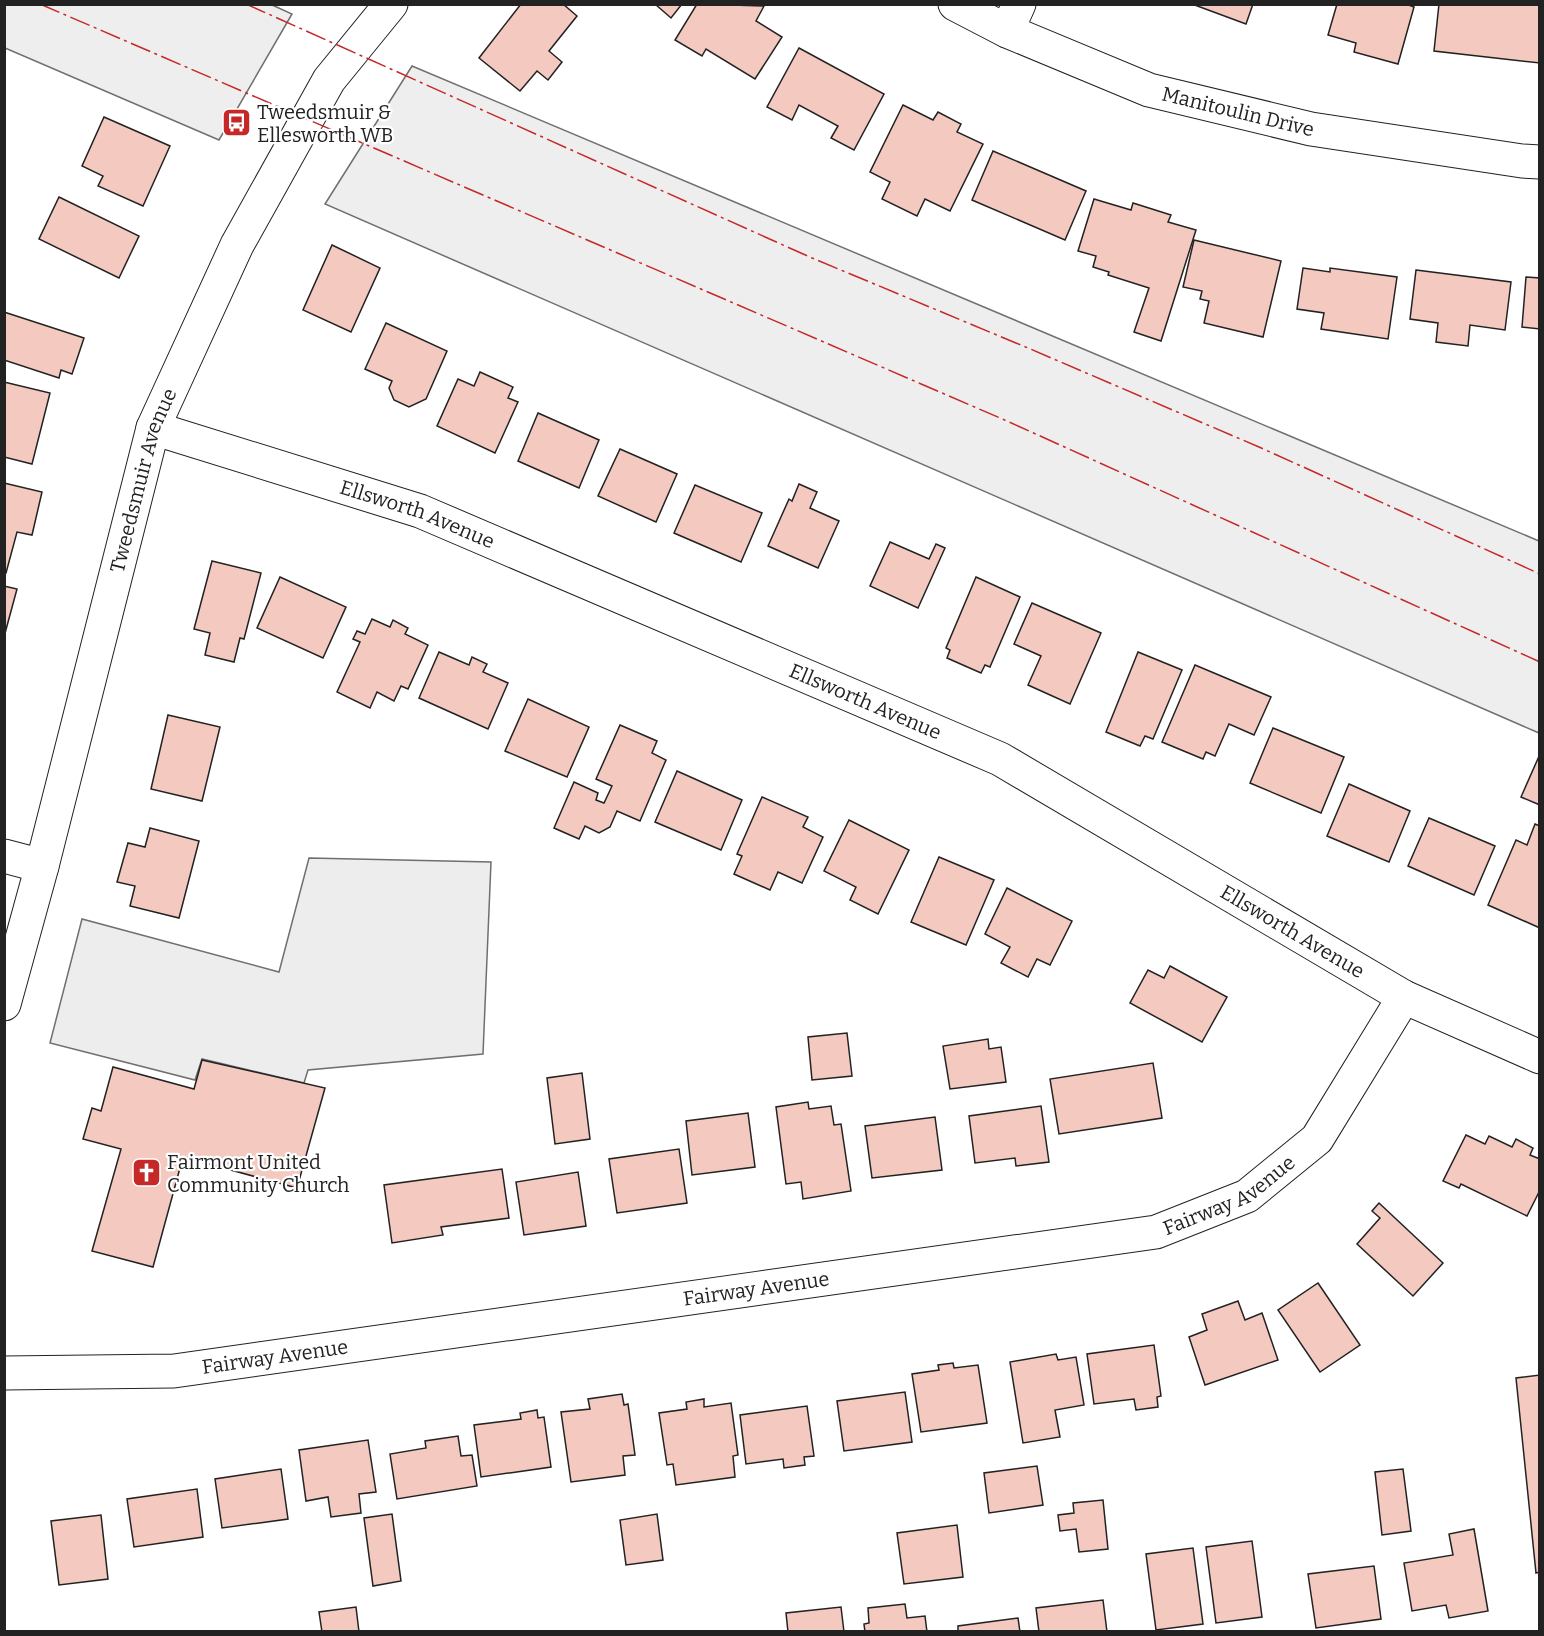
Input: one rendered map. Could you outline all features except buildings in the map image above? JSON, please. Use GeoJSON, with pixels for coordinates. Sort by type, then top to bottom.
{"type":"FeatureCollection","features":[{"type":"Feature","properties":{"kind":"street","name":"Tweedsmuir Avenue"},"geometry":{"type":"LineString","coordinates":[[4,1004],[42,866],[153,428],[237,245],[323,90],[391,4]]}},
{"type":"Feature","properties":{"kind":"street","name":"Manitoulin Drive"},"geometry":{"type":"LineString","coordinates":[[955,4],[1013,18],[1149,90],[1311,129],[1539,162]]}},
{"type":"Feature","properties":{"kind":"street","name":"Ellsworth Avenue"},"geometry":{"type":"LineString","coordinates":[[153,428],[420,511],[1000,759],[1404,997],[1539,1057]]}},
{"type":"Feature","properties":{"kind":"street"},"geometry":{"type":"LineString","coordinates":[[4,856],[42,866]]}},
{"type":"Feature","properties":{"kind":"street","name":"Fairway Avenue"},"geometry":{"type":"LineString","coordinates":[[4,1373],[174,1371],[1156,1232],[1247,1196],[1317,1139],[1404,997]]}},
{"type":"Feature","properties":{"kind":"shaded area"},"geometry":{"type":"Polygon","coordinates":[[[270,4],[292,14],[219,140],[5,48],[5,5],[270,4]]]}},
{"type":"Feature","properties":{"kind":"shaded area"},"geometry":{"type":"Polygon","coordinates":[[[412,66],[1539,541],[1539,733],[325,204],[412,66]]]}},
{"type":"Feature","properties":{"kind":"shaded area"},"geometry":{"type":"Polygon","coordinates":[[[309,858],[491,862],[483,1054],[308,1070],[304,1083],[202,1059],[195,1080],[50,1043],[82,919],[279,972],[309,858]]]}},
{"type":"Feature","properties":{"kind":"power"},"geometry":{"type":"LineString","coordinates":[[40,4],[1007,421],[1540,662]]}},
{"type":"Feature","properties":{"kind":"power"},"geometry":{"type":"LineString","coordinates":[[246,4],[812,258],[1259,447],[1540,574]]}},
{"type":"Feature","properties":{"kind":"place","name":"Tweedsmuir & Ellesworth WB"},"geometry":{"type":"Point","coordinates":[236,123]}},
{"type":"Feature","properties":{"kind":"place","name":"Fairmont United Community Church"},"geometry":{"type":"Point","coordinates":[146,1173]}}]}
